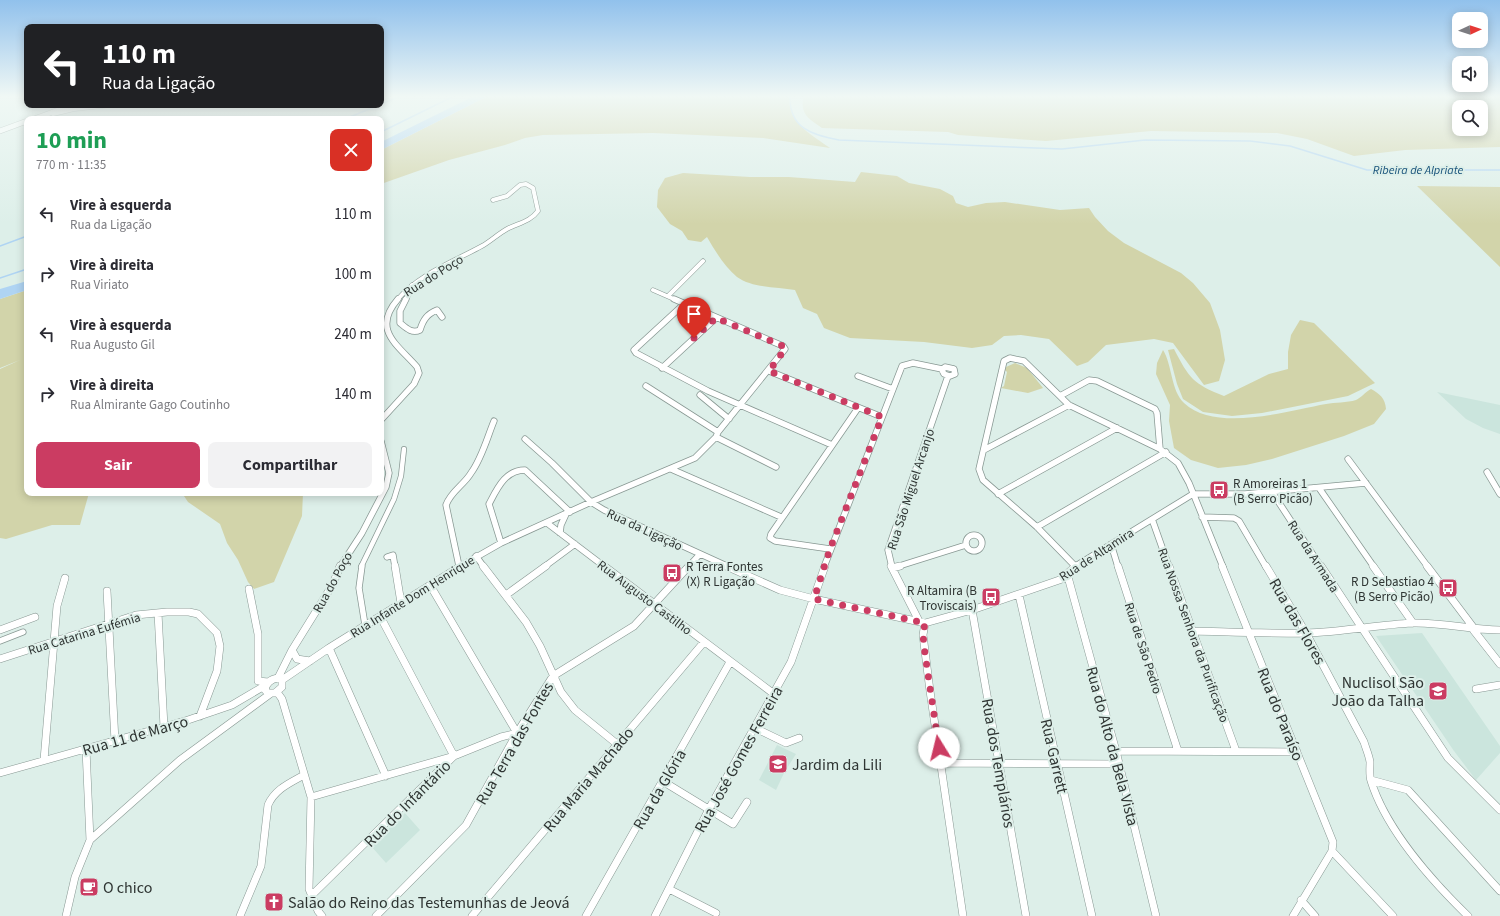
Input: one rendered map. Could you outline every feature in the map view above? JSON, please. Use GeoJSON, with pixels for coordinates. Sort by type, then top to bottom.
{"type":"FeatureCollection","features":[{"type":"Feature","properties":{"kind":"street","name":"Rua do Poço"},"geometry":{"type":"LineString","coordinates":[[384,415],[417,380],[420,372],[414,361],[404,355],[395,346],[389,336],[387,324],[388,313],[394,302],[412,285],[486,244],[505,230],[532,217],[538,211],[533,188],[526,184],[518,186],[513,193],[506,197],[493,200]]}},
{"type":"Feature","properties":{"kind":"street"},"geometry":{"type":"LineString","coordinates":[[668,296],[703,261]]}},
{"type":"Feature","properties":{"kind":"street"},"geometry":{"type":"LineString","coordinates":[[412,285],[414,288],[402,302],[400,308],[400,323],[412,332],[415,332],[420,330],[424,318],[435,310],[437,310],[442,317]]}},
{"type":"Feature","properties":{"kind":"street"},"geometry":{"type":"LineString","coordinates":[[653,290],[716,318],[662,368]]}},
{"type":"Feature","properties":{"kind":"street"},"geometry":{"type":"LineString","coordinates":[[684,304],[634,350],[662,368],[740,405],[832,445]]}},
{"type":"Feature","properties":{"kind":"street","name":"Rua Infante Dom Henrique"},"geometry":{"type":"LineString","coordinates":[[280,679],[476,556],[591,502],[695,458],[717,434],[769,371],[785,349],[783,346],[716,318]]}},
{"type":"Feature","properties":{"kind":"street","name":"Rua do Paraíso"},"geometry":{"type":"LineString","coordinates":[[984,450],[1004,362],[1010,358],[1016,358],[1024,361],[1069,405],[1160,448],[1178,463],[1193,494],[1333,842],[1332,851]]}},
{"type":"Feature","properties":{"kind":"street","name":"Rua José Gomes Ferreira"},"geometry":{"type":"LineString","coordinates":[[655,916],[709,809],[791,662],[830,549],[902,366],[913,363],[942,369]]}},
{"type":"Feature","properties":{"kind":"street"},"geometry":{"type":"LineString","coordinates":[[945,367],[950,367],[955,370],[954,375],[948,376],[943,373],[942,369],[945,367]]}},
{"type":"Feature","properties":{"kind":"street"},"geometry":{"type":"LineString","coordinates":[[769,371],[882,417]]}},
{"type":"Feature","properties":{"kind":"street"},"geometry":{"type":"LineString","coordinates":[[858,376],[893,390]]}},
{"type":"Feature","properties":{"kind":"street","name":"Rua São Miguel Arcanjo"},"geometry":{"type":"LineString","coordinates":[[922,622],[892,568],[888,550],[948,376]]}},
{"type":"Feature","properties":{"kind":"street"},"geometry":{"type":"LineString","coordinates":[[1060,396],[1089,380],[1097,381],[1155,409],[1157,413],[1160,448]]}},
{"type":"Feature","properties":{"kind":"street"},"geometry":{"type":"LineString","coordinates":[[646,386],[717,434],[776,467]]}},
{"type":"Feature","properties":{"kind":"street"},"geometry":{"type":"LineString","coordinates":[[700,395],[708,403],[729,418]]}},
{"type":"Feature","properties":{"kind":"street"},"geometry":{"type":"LineString","coordinates":[[1069,405],[984,450],[979,469],[983,480],[1037,527],[1075,566]]}},
{"type":"Feature","properties":{"kind":"street"},"geometry":{"type":"LineString","coordinates":[[830,549],[775,541],[770,538],[782,517],[858,408]]}},
{"type":"Feature","properties":{"kind":"street"},"geometry":{"type":"LineString","coordinates":[[459,566],[446,505],[447,498],[470,474],[482,452],[494,421]]}},
{"type":"Feature","properties":{"kind":"street"},"geometry":{"type":"LineString","coordinates":[[998,494],[1117,428]]}},
{"type":"Feature","properties":{"kind":"street","name":"Rua da Ligação"},"geometry":{"type":"LineString","coordinates":[[525,439],[552,463],[591,502],[604,510],[780,590],[814,599],[922,622]]}},
{"type":"Feature","properties":{"kind":"street"},"geometry":{"type":"LineString","coordinates":[[365,625],[358,575],[362,561],[368,553],[394,499],[401,476],[404,449]]}},
{"type":"Feature","properties":{"kind":"street","name":"Rua do Poço"},"geometry":{"type":"LineString","coordinates":[[384,452],[389,473],[384,491]]}},
{"type":"Feature","properties":{"kind":"street"},"geometry":{"type":"LineString","coordinates":[[1037,527],[1166,452]]}},
{"type":"Feature","properties":{"kind":"street"},"geometry":{"type":"LineString","coordinates":[[1348,459],[1500,664]]}},
{"type":"Feature","properties":{"kind":"street"},"geometry":{"type":"LineString","coordinates":[[501,543],[489,504],[499,487],[510,473],[519,469],[525,470],[568,513],[561,525],[560,533]]}},
{"type":"Feature","properties":{"kind":"street"},"geometry":{"type":"LineString","coordinates":[[670,469],[782,517]]}},
{"type":"Feature","properties":{"kind":"street"},"geometry":{"type":"LineString","coordinates":[[1487,472],[1500,493]]}},
{"type":"Feature","properties":{"kind":"street"},"geometry":{"type":"LineString","coordinates":[[1193,494],[1272,492],[1366,483]]}},
{"type":"Feature","properties":{"kind":"street"},"geometry":{"type":"LineString","coordinates":[[1319,488],[1413,623]]}},
{"type":"Feature","properties":{"kind":"street","name":"Rua da Armada"},"geometry":{"type":"LineString","coordinates":[[1272,492],[1448,758],[1500,810]]}},
{"type":"Feature","properties":{"kind":"street","name":"Rua de Altamira"},"geometry":{"type":"LineString","coordinates":[[922,622],[972,610],[1068,577],[1069,572],[1075,566],[1193,494]]}},
{"type":"Feature","properties":{"kind":"street","name":"Rua do Poço"},"geometry":{"type":"LineString","coordinates":[[274,693],[283,685],[280,679],[292,650],[333,584],[341,563],[362,533],[381,496]]}},
{"type":"Feature","properties":{"kind":"street","name":"Rua das Flores"},"geometry":{"type":"LineString","coordinates":[[1202,517],[1234,518],[1238,521],[1306,633],[1364,742],[1370,760],[1371,780],[1377,796],[1396,830],[1425,868],[1468,916]]}},
{"type":"Feature","properties":{"kind":"street","name":"Rua Nossa Senhora da Purificação"},"geometry":{"type":"LineString","coordinates":[[1152,519],[1194,631],[1236,751]]}},
{"type":"Feature","properties":{"kind":"street","name":"Rua Augusto Castilho"},"geometry":{"type":"LineString","coordinates":[[547,523],[774,694]]}},
{"type":"Feature","properties":{"kind":"street"},"geometry":{"type":"LineString","coordinates":[[506,594],[575,544]]}},
{"type":"Feature","properties":{"kind":"street","name":"Rua de São Pedro"},"geometry":{"type":"LineString","coordinates":[[1111,544],[1178,751]]}},
{"type":"Feature","properties":{"kind":"street"},"geometry":{"type":"LineString","coordinates":[[892,568],[966,545]]}},
{"type":"Feature","properties":{"kind":"street","name":"Rua Terra das Fontes"},"geometry":{"type":"LineString","coordinates":[[376,916],[466,825],[517,733],[553,676],[634,626],[700,554]]}},
{"type":"Feature","properties":{"kind":"street"},"geometry":{"type":"LineString","coordinates":[[387,557],[393,555],[401,603]]}},
{"type":"Feature","properties":{"kind":"street"},"geometry":{"type":"LineString","coordinates":[[476,556],[526,622],[540,646],[561,692],[575,710],[617,744]]}},
{"type":"Feature","properties":{"kind":"street","name":"Rua do Alto da Bela Vista"},"geometry":{"type":"LineString","coordinates":[[1068,577],[1116,750],[1156,916]]}},
{"type":"Feature","properties":{"kind":"street"},"geometry":{"type":"LineString","coordinates":[[44,760],[57,606],[65,578]]}},
{"type":"Feature","properties":{"kind":"street"},"geometry":{"type":"LineString","coordinates":[[430,585],[517,733]]}},
{"type":"Feature","properties":{"kind":"street"},"geometry":{"type":"LineString","coordinates":[[249,589],[258,634],[258,681],[267,684],[266,692],[274,693],[282,699],[311,797],[308,889],[322,916]]}},
{"type":"Feature","properties":{"kind":"street"},"geometry":{"type":"LineString","coordinates":[[107,591],[115,741]]}},
{"type":"Feature","properties":{"kind":"street","name":"Rua Garrett"},"geometry":{"type":"LineString","coordinates":[[1019,595],[1056,764],[1092,916]]}},
{"type":"Feature","properties":{"kind":"street","name":"Rua dos Templários"},"geometry":{"type":"LineString","coordinates":[[972,610],[1026,916]]}},
{"type":"Feature","properties":{"kind":"street","name":"Rua Catarina Eufémia"},"geometry":{"type":"LineString","coordinates":[[0,659],[136,615],[189,612],[198,614],[216,633],[220,646],[217,671],[200,716]]}},
{"type":"Feature","properties":{"kind":"street"},"geometry":{"type":"LineString","coordinates":[[158,613],[164,727]]}},
{"type":"Feature","properties":{"kind":"street"},"geometry":{"type":"LineString","coordinates":[[311,797],[454,756],[380,616]]}},
{"type":"Feature","properties":{"kind":"street"},"geometry":{"type":"LineString","coordinates":[[0,630],[35,617]]}},
{"type":"Feature","properties":{"kind":"street"},"geometry":{"type":"LineString","coordinates":[[922,622],[925,654],[963,916]]}},
{"type":"Feature","properties":{"kind":"street"},"geometry":{"type":"LineString","coordinates":[[1194,631],[1306,633],[1362,629],[1413,623],[1472,627],[1485,630],[1500,630]]}},
{"type":"Feature","properties":{"kind":"street"},"geometry":{"type":"LineString","coordinates":[[0,641],[24,632]]}},
{"type":"Feature","properties":{"kind":"street","name":"Rua Maria Machado"},"geometry":{"type":"LineString","coordinates":[[472,916],[704,642]]}},
{"type":"Feature","properties":{"kind":"street"},"geometry":{"type":"LineString","coordinates":[[329,648],[386,776]]}},
{"type":"Feature","properties":{"kind":"street"},"geometry":{"type":"LineString","coordinates":[[292,650],[297,659],[310,661]]}},
{"type":"Feature","properties":{"kind":"street","name":"Rua da Glória"},"geometry":{"type":"LineString","coordinates":[[586,916],[664,782],[730,662]]}},
{"type":"Feature","properties":{"kind":"street","name":"Rua 11 de Março"},"geometry":{"type":"LineString","coordinates":[[0,773],[200,716],[232,705],[267,684],[280,679]]}},
{"type":"Feature","properties":{"kind":"street"},"geometry":{"type":"LineString","coordinates":[[1476,689],[1500,684]]}},
{"type":"Feature","properties":{"kind":"street"},"geometry":{"type":"LineString","coordinates":[[66,916],[69,892],[83,854],[90,840],[180,760],[274,693]]}},
{"type":"Feature","properties":{"kind":"street"},"geometry":{"type":"LineString","coordinates":[[755,728],[786,744],[799,738]]}},
{"type":"Feature","properties":{"kind":"street","name":"Rua do Infantário"},"geometry":{"type":"LineString","coordinates":[[311,896],[454,756],[501,737],[517,733]]}},
{"type":"Feature","properties":{"kind":"street"},"geometry":{"type":"LineString","coordinates":[[86,749],[90,840]]}},
{"type":"Feature","properties":{"kind":"street"},"geometry":{"type":"LineString","coordinates":[[1116,750],[1297,752]]}},
{"type":"Feature","properties":{"kind":"street"},"geometry":{"type":"LineString","coordinates":[[432,762],[436,774]]}},
{"type":"Feature","properties":{"kind":"street"},"geometry":{"type":"LineString","coordinates":[[941,763],[1119,764]]}},
{"type":"Feature","properties":{"kind":"street"},"geometry":{"type":"LineString","coordinates":[[240,916],[261,866],[270,797],[277,790],[304,776]]}},
{"type":"Feature","properties":{"kind":"street"},"geometry":{"type":"LineString","coordinates":[[1371,780],[1408,790],[1500,892]]}},
{"type":"Feature","properties":{"kind":"street"},"geometry":{"type":"LineString","coordinates":[[664,782],[733,824],[747,802]]}},
{"type":"Feature","properties":{"kind":"street"},"geometry":{"type":"LineString","coordinates":[[1293,916],[1301,900],[1332,851],[1393,916]]}},
{"type":"Feature","properties":{"kind":"street"},"geometry":{"type":"LineString","coordinates":[[669,889],[716,913]]}},
{"type":"Feature","properties":{"kind":"street"},"geometry":{"type":"LineString","coordinates":[[1301,900],[1315,916]]}},
{"type":"Feature","properties":{"kind":"shaded area"},"geometry":{"type":"Polygon","coordinates":[[[1437,392],[1500,405],[1500,434],[1483,428],[1466,419],[1437,392]]]}},
{"type":"Feature","properties":{"kind":"shaded area","name":"Nuclisol São João da Talha"},"geometry":{"type":"Polygon","coordinates":[[[1422,633],[1500,746],[1500,753],[1476,780],[1454,751],[1376,636],[1422,633]]]}},
{"type":"Feature","properties":{"kind":"shaded area","name":"Jardim da Lili"},"geometry":{"type":"Polygon","coordinates":[[[777,745],[796,754],[784,773],[776,790],[759,780],[777,745]]]}},
{"type":"Feature","properties":{"kind":"shaded area"},"geometry":{"type":"Polygon","coordinates":[[[405,813],[420,830],[386,863],[371,846],[405,813]]]}},
{"type":"Feature","properties":{"kind":"green space"},"geometry":{"type":"Polygon","coordinates":[[[403,139],[523,139],[449,160],[384,183],[384,148],[403,139]]]}},
{"type":"Feature","properties":{"kind":"green space"},"geometry":{"type":"Polygon","coordinates":[[[768,139],[816,139],[830,148],[768,139]]]}},
{"type":"Feature","properties":{"kind":"green space"},"geometry":{"type":"Polygon","coordinates":[[[1013,139],[1070,139],[1046,141],[1013,139]]]}},
{"type":"Feature","properties":{"kind":"green space"},"geometry":{"type":"Polygon","coordinates":[[[1306,139],[1500,139],[1500,147],[1405,150],[1354,156],[1306,139]]]}},
{"type":"Feature","properties":{"kind":"green space"},"geometry":{"type":"Polygon","coordinates":[[[861,172],[897,176],[909,183],[940,189],[953,196],[956,203],[968,207],[986,203],[1005,202],[1060,210],[1089,208],[1108,231],[1124,243],[1181,273],[1193,283],[1210,303],[1220,330],[1225,360],[1219,381],[1204,385],[1173,343],[1154,339],[1106,345],[1088,362],[1077,366],[1049,339],[1021,335],[1004,336],[992,345],[972,348],[924,342],[850,338],[824,328],[817,314],[803,308],[795,290],[757,285],[743,281],[737,277],[724,264],[707,237],[701,242],[688,240],[682,231],[670,224],[657,207],[658,190],[665,178],[683,173],[750,177],[789,177],[855,182],[861,172]]]}},
{"type":"Feature","properties":{"kind":"green space"},"geometry":{"type":"Polygon","coordinates":[[[1417,186],[1500,187],[1500,267],[1417,186]]]}},
{"type":"Feature","properties":{"kind":"green space"},"geometry":{"type":"Polygon","coordinates":[[[24,291],[24,496],[88,496],[80,525],[52,525],[6,539],[0,538],[0,369],[20,360],[0,368],[0,299],[24,291]]]}},
{"type":"Feature","properties":{"kind":"green space"},"geometry":{"type":"Polygon","coordinates":[[[1300,320],[1314,323],[1375,383],[1348,396],[1262,413],[1232,416],[1203,412],[1183,399],[1177,384],[1168,350],[1174,349],[1188,373],[1199,384],[1224,396],[1269,374],[1288,369],[1288,352],[1291,335],[1300,320]]]}},
{"type":"Feature","properties":{"kind":"green space"},"geometry":{"type":"Polygon","coordinates":[[[1163,350],[1168,362],[1176,392],[1180,398],[1184,403],[1198,412],[1214,417],[1233,418],[1272,415],[1330,403],[1352,401],[1358,399],[1371,389],[1382,397],[1386,409],[1374,424],[1344,436],[1272,459],[1246,465],[1218,468],[1191,460],[1174,448],[1169,421],[1170,405],[1156,374],[1157,363],[1163,350]]]}},
{"type":"Feature","properties":{"kind":"green space"},"geometry":{"type":"Polygon","coordinates":[[[1015,363],[1027,368],[1043,388],[1028,393],[1001,388],[1004,386],[1007,372],[1005,370],[1006,367],[1015,363]]]}},
{"type":"Feature","properties":{"kind":"green space"},"geometry":{"type":"Polygon","coordinates":[[[184,496],[303,496],[302,516],[274,582],[254,589],[248,582],[238,560],[227,543],[220,524],[188,502],[184,496]]]}},
{"type":"Feature","properties":{"kind":"water"},"geometry":{"type":"Polygon","coordinates":[[[388,139],[403,139],[384,148],[384,141],[388,139]]]}},
{"type":"Feature","properties":{"kind":"water"},"geometry":{"type":"Polygon","coordinates":[[[24,282],[24,291],[0,299],[0,289],[24,282]]]}},
{"type":"Feature","properties":{"kind":"waterway","name":"Ribeira de Alpriate"},"geometry":{"type":"LineString","coordinates":[[833,139],[1062,149],[1145,140],[1250,141],[1290,146],[1367,170],[1500,170]]}},
{"type":"Feature","properties":{"kind":"waterway"},"geometry":{"type":"LineString","coordinates":[[0,246],[24,237]]}},
{"type":"Feature","properties":{"kind":"waterway"},"geometry":{"type":"LineString","coordinates":[[0,278],[24,270]]}},
{"type":"Feature","properties":{"kind":"place","name":"R Amoreiras 1 (B Serro Picão)"},"geometry":{"type":"Point","coordinates":[1219,490]}},
{"type":"Feature","properties":{"kind":"place","name":"R Terra Fontes (X) R Ligação"},"geometry":{"type":"Point","coordinates":[672,573]}},
{"type":"Feature","properties":{"kind":"place","name":"R D Sebastiao 4 (B Serro Picão)"},"geometry":{"type":"Point","coordinates":[1448,588]}},
{"type":"Feature","properties":{"kind":"place","name":"R Altamira (B Troviscais)"},"geometry":{"type":"Point","coordinates":[991,597]}},
{"type":"Feature","properties":{"kind":"place","name":"Nuclisol São João da Talha"},"geometry":{"type":"Point","coordinates":[1438,691]}},
{"type":"Feature","properties":{"kind":"place","name":"Jardim da Lili"},"geometry":{"type":"Point","coordinates":[778,764]}},
{"type":"Feature","properties":{"kind":"place","name":"O chico"},"geometry":{"type":"Point","coordinates":[89,887]}},
{"type":"Feature","properties":{"kind":"place","name":"Salão do Reino das Testemunhas de Jeová"},"geometry":{"type":"Point","coordinates":[274,902]}},
{"type":"Feature","properties":{"kind":"route"},"geometry":{"type":"LineString","coordinates":[[694,338],[716,318],[783,346],[785,349],[769,371],[882,417],[830,549],[814,599],[925,623],[923,635],[925,654],[939,748]]}}]}
